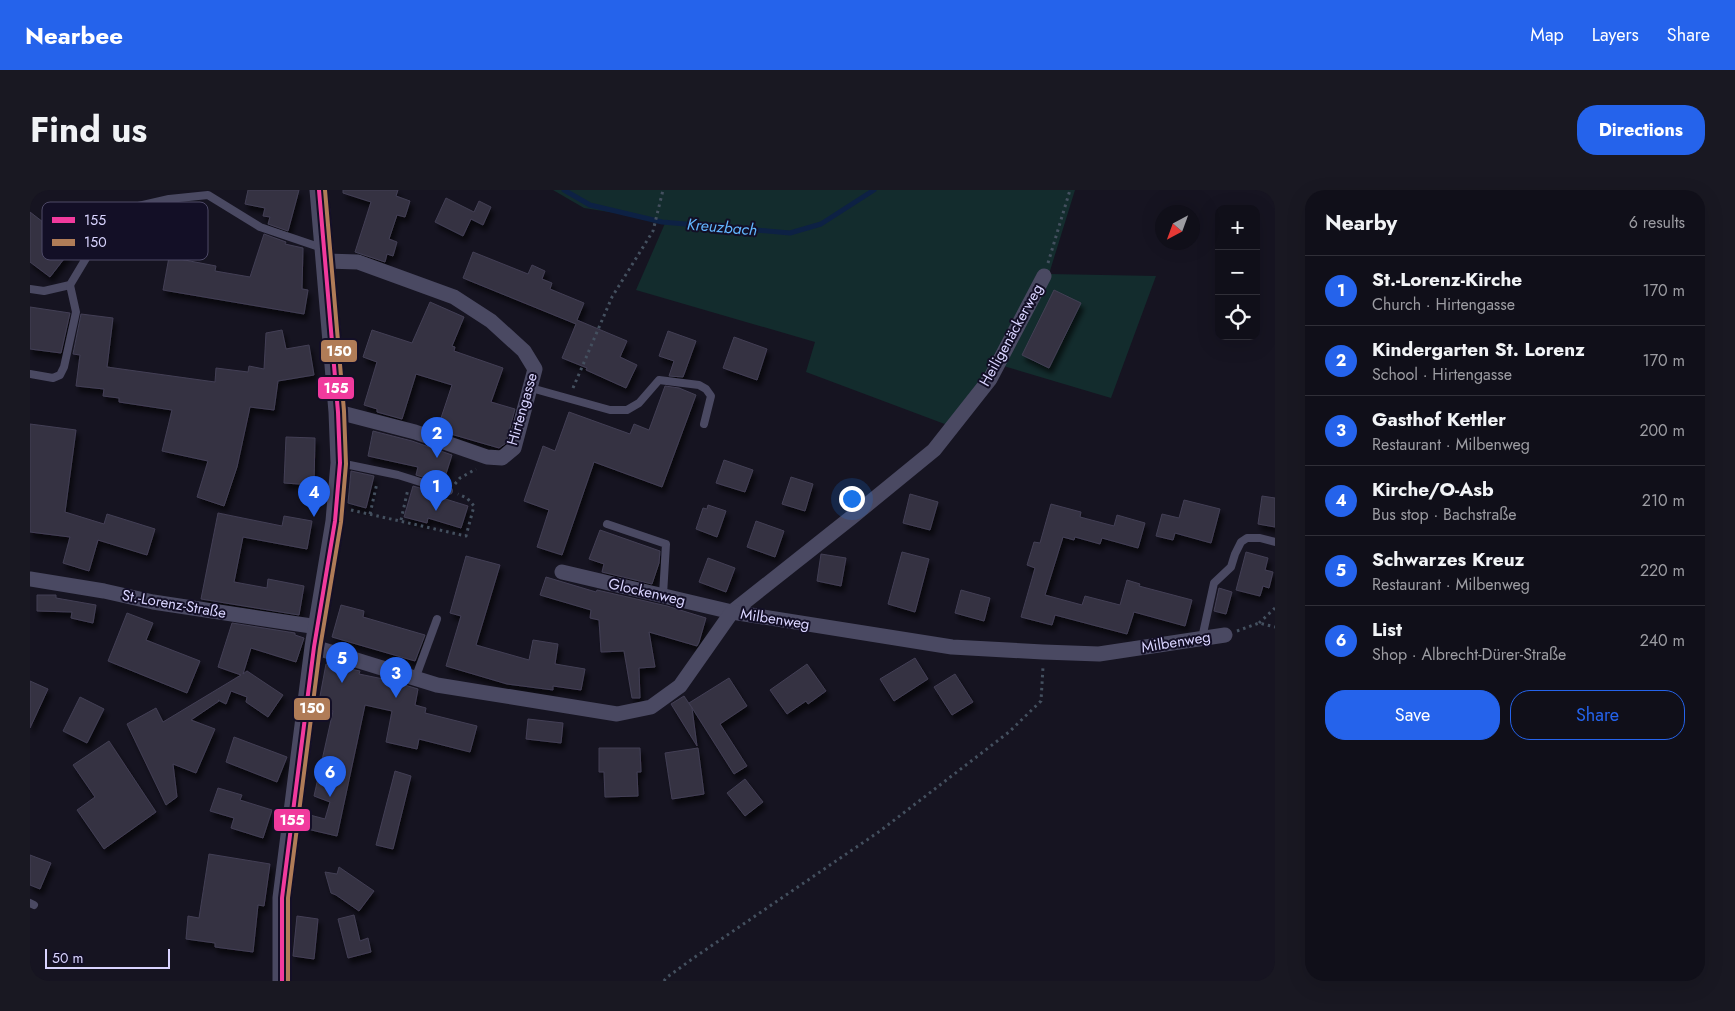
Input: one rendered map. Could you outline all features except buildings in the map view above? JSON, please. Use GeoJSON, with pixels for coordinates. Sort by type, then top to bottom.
{"type":"FeatureCollection","features":[{"type":"Feature","properties":{"kind":"street"},"geometry":{"type":"LineString","coordinates":[[282,981],[282,898],[314,647],[335,521],[340,463],[338,412],[319,190]]}},
{"type":"Feature","properties":{"kind":"street","name":"Hirtengasse"},"geometry":{"type":"LineString","coordinates":[[325,255],[358,262],[454,297],[491,321],[524,352],[536,369],[514,448],[502,458],[487,457],[414,432],[338,412]]}},
{"type":"Feature","properties":{"kind":"street","name":"Heiligenäckerweg"},"geometry":{"type":"LineString","coordinates":[[732,612],[934,450],[990,380],[1044,276]]}},
{"type":"Feature","properties":{"kind":"street","name":"Glockenweg"},"geometry":{"type":"LineString","coordinates":[[562,572],[732,612]]}},
{"type":"Feature","properties":{"kind":"street","name":"St.-Lorenz-Straße"},"geometry":{"type":"LineString","coordinates":[[30,579],[104,591],[153,602],[318,627]]}},
{"type":"Feature","properties":{"kind":"street","name":"Milbenweg"},"geometry":{"type":"LineString","coordinates":[[314,647],[437,685],[617,714],[651,707],[680,686],[732,612],[952,648],[1099,654],[1225,635]]}},
{"type":"Feature","properties":{"kind":"lane"},"geometry":{"type":"LineString","coordinates":[[156,202],[208,195],[260,227],[325,255]]}},
{"type":"Feature","properties":{"kind":"lane"},"geometry":{"type":"LineString","coordinates":[[30,374],[53,378],[60,376],[64,367],[76,312],[70,285],[85,260]]}},
{"type":"Feature","properties":{"kind":"lane"},"geometry":{"type":"LineString","coordinates":[[30,289],[44,291],[70,285]]}},
{"type":"Feature","properties":{"kind":"lane"},"geometry":{"type":"LineString","coordinates":[[531,388],[610,410],[627,410],[639,403],[659,380],[699,385],[706,388],[711,396],[704,424]]}},
{"type":"Feature","properties":{"kind":"lane"},"geometry":{"type":"LineString","coordinates":[[340,463],[380,471],[449,491]]}},
{"type":"Feature","properties":{"kind":"lane"},"geometry":{"type":"LineString","coordinates":[[607,524],[666,544],[663,596]]}},
{"type":"Feature","properties":{"kind":"lane"},"geometry":{"type":"LineString","coordinates":[[1202,638],[1214,583],[1231,567],[1234,554],[1241,542],[1247,538],[1260,538],[1275,542]]}},
{"type":"Feature","properties":{"kind":"lane"},"geometry":{"type":"LineString","coordinates":[[415,679],[438,619]]}},
{"type":"Feature","properties":{"kind":"path"},"geometry":{"type":"LineString","coordinates":[[568,398],[612,298],[653,231],[663,190]]}},
{"type":"Feature","properties":{"kind":"path"},"geometry":{"type":"LineString","coordinates":[[1044,276],[1070,190]]}},
{"type":"Feature","properties":{"kind":"path"},"geometry":{"type":"LineString","coordinates":[[336,507],[466,536],[474,506],[467,498],[449,491],[460,478],[475,470],[487,457]]}},
{"type":"Feature","properties":{"kind":"path"},"geometry":{"type":"LineString","coordinates":[[370,514],[380,471]]}},
{"type":"Feature","properties":{"kind":"path"},"geometry":{"type":"LineString","coordinates":[[401,520],[410,479]]}},
{"type":"Feature","properties":{"kind":"path"},"geometry":{"type":"LineString","coordinates":[[1225,635],[1259,623],[1275,608]]}},
{"type":"Feature","properties":{"kind":"path"},"geometry":{"type":"LineString","coordinates":[[1259,623],[1275,627]]}},
{"type":"Feature","properties":{"kind":"path"},"geometry":{"type":"LineString","coordinates":[[664,981],[695,957],[880,831],[1009,732],[1041,701],[1043,652]]}},
{"type":"Feature","properties":{"kind":"green space"},"geometry":{"type":"Polygon","coordinates":[[[553,190],[1075,190],[1049,274],[1156,276],[1111,398],[1000,365],[958,429],[806,372],[815,342],[636,290],[666,221],[584,208],[553,190]]]}},
{"type":"Feature","properties":{"kind":"waterway","name":"Kreuzbach"},"geometry":{"type":"LineString","coordinates":[[564,190],[590,205],[662,222],[790,233],[821,224],[874,190]]}},
{"type":"Feature","properties":{"kind":"transit line","name":"155"},"geometry":{"type":"LineString","coordinates":[[282,981],[282,898],[314,647],[335,521],[340,463],[338,412],[319,190]]}},
{"type":"Feature","properties":{"kind":"transit line","name":"150"},"geometry":{"type":"LineString","coordinates":[[288,981],[288,898],[320,648],[341,522],[346,464],[344,411],[325,190]]}},
{"type":"Feature","properties":{"kind":"place","name":"Kindergarten St. Lorenz"},"geometry":{"type":"Point","coordinates":[437,458]}},
{"type":"Feature","properties":{"kind":"place","name":"St.-Lorenz-Kirche"},"geometry":{"type":"Point","coordinates":[436,511]}},
{"type":"Feature","properties":{"kind":"place","name":"Kirche/O-Asb"},"geometry":{"type":"Point","coordinates":[314,517]}},
{"type":"Feature","properties":{"kind":"place","name":"Schwarzes Kreuz"},"geometry":{"type":"Point","coordinates":[342,683]}},
{"type":"Feature","properties":{"kind":"place","name":"Gasthof Kettler"},"geometry":{"type":"Point","coordinates":[396,698]}},
{"type":"Feature","properties":{"kind":"place","name":"List"},"geometry":{"type":"Point","coordinates":[330,797]}}]}
